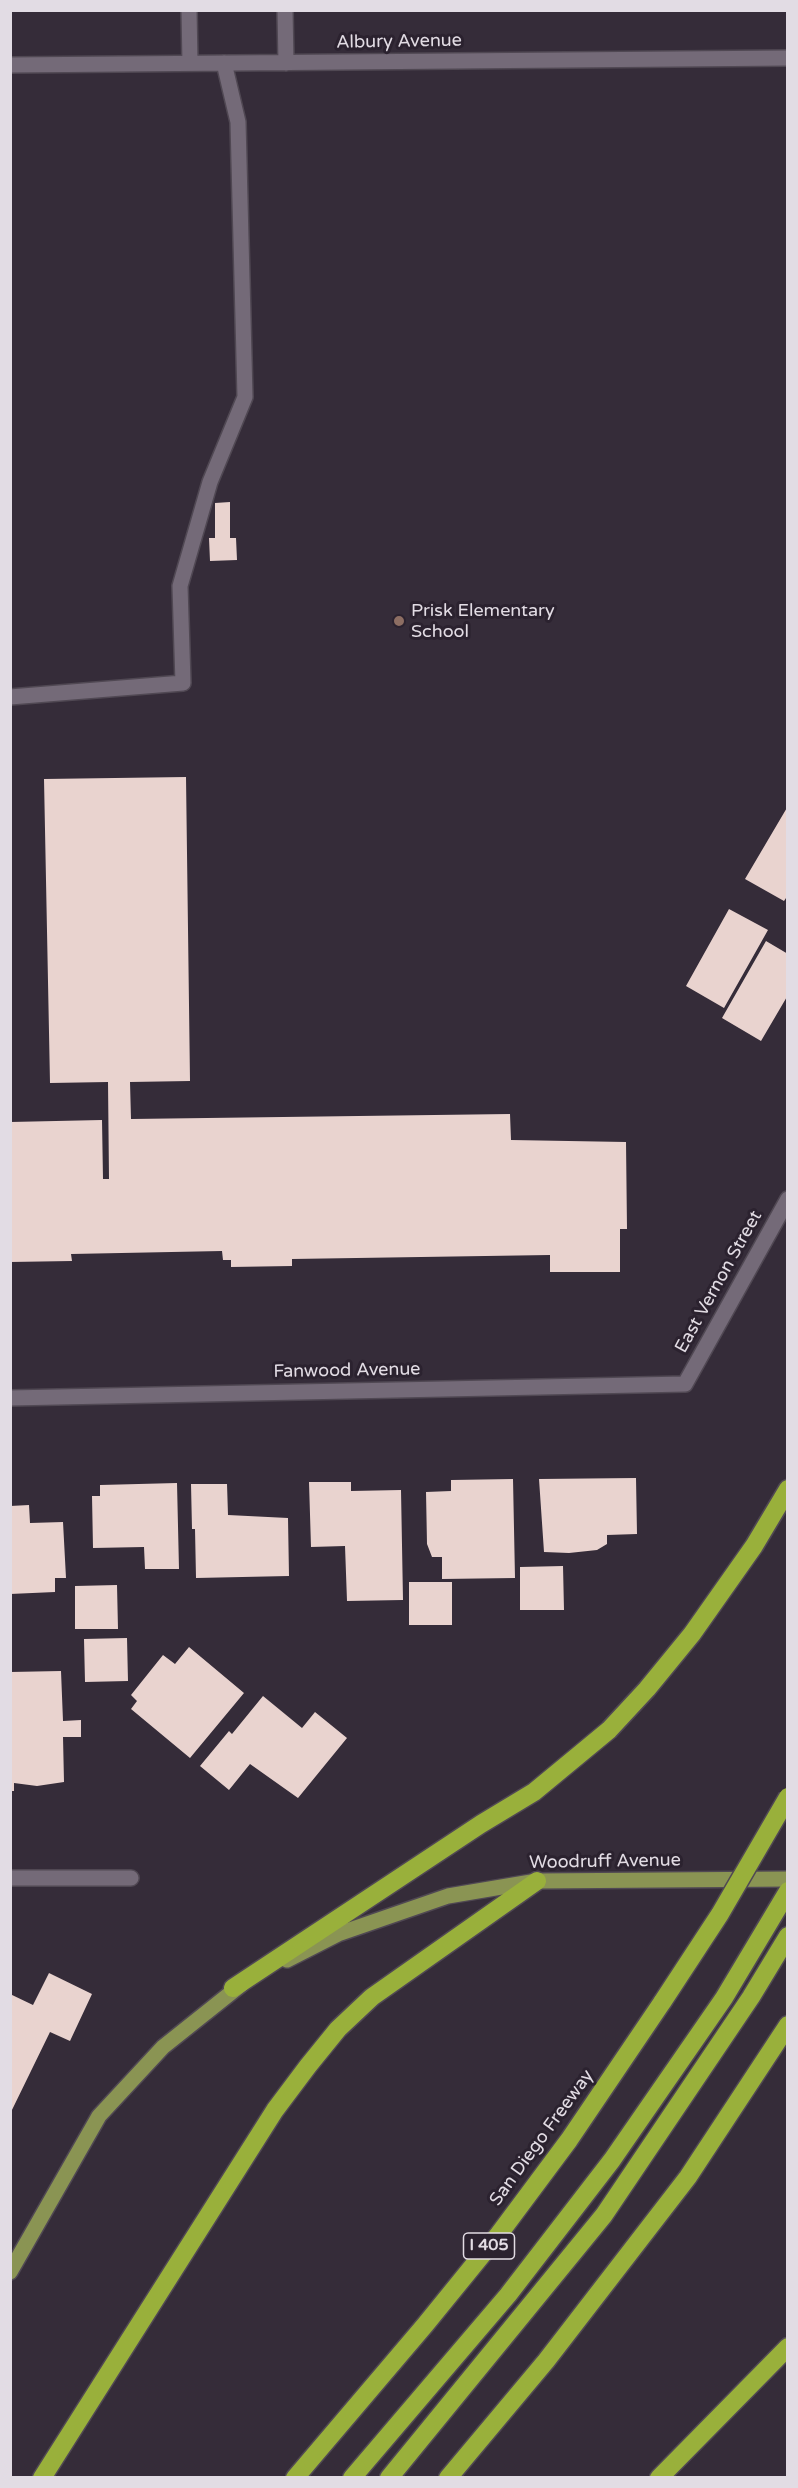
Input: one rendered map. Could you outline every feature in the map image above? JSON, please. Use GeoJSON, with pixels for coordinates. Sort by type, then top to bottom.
{"type":"FeatureCollection","features":[{"type":"Feature","properties":{"kind":"highway"},"geometry":{"type":"LineString","coordinates":[[233,1988],[481,1824],[534,1792],[601,1737],[647,1689],[692,1634],[754,1546],[788,1489]]}},
{"type":"Feature","properties":{"kind":"highway","name":"San Diego Freeway"},"geometry":{"type":"LineString","coordinates":[[295,2478],[499,2234],[569,2140],[720,1914],[788,1797]]}},
{"type":"Feature","properties":{"kind":"highway"},"geometry":{"type":"LineString","coordinates":[[42,2478],[275,2110],[338,2029],[372,1997],[537,1881]]}},
{"type":"Feature","properties":{"kind":"highway"},"geometry":{"type":"LineString","coordinates":[[352,2478],[508,2295],[612,2160],[724,1998],[788,1891]]}},
{"type":"Feature","properties":{"kind":"highway"},"geometry":{"type":"LineString","coordinates":[[389,2478],[603,2215],[751,1997],[788,1936]]}},
{"type":"Feature","properties":{"kind":"highway"},"geometry":{"type":"LineString","coordinates":[[448,2478],[546,2361],[688,2177],[788,2025]]}},
{"type":"Feature","properties":{"kind":"highway"},"geometry":{"type":"LineString","coordinates":[[659,2478],[788,2346]]}},
{"type":"Feature","properties":{"kind":"main road","name":"Woodruff Avenue"},"geometry":{"type":"LineString","coordinates":[[10,2272],[99,2116],[163,2047],[233,1988],[338,1934],[448,1896],[537,1881],[788,1879]]}},
{"type":"Feature","properties":{"kind":"street"},"geometry":{"type":"LineString","coordinates":[[189,10],[190,63]]}},
{"type":"Feature","properties":{"kind":"street"},"geometry":{"type":"LineString","coordinates":[[285,10],[286,63]]}},
{"type":"Feature","properties":{"kind":"street","name":"Albury Avenue"},"geometry":{"type":"LineString","coordinates":[[10,65],[788,58]]}},
{"type":"Feature","properties":{"kind":"street"},"geometry":{"type":"LineString","coordinates":[[10,696],[183,683],[180,586],[210,482],[245,398],[238,122],[224,63]]}},
{"type":"Feature","properties":{"kind":"street","name":"East Vernon Street"},"geometry":{"type":"LineString","coordinates":[[685,1384],[788,1199]]}},
{"type":"Feature","properties":{"kind":"street","name":"Fanwood Avenue"},"geometry":{"type":"LineString","coordinates":[[10,1398],[685,1384]]}},
{"type":"Feature","properties":{"kind":"street"},"geometry":{"type":"LineString","coordinates":[[10,1878],[131,1878]]}},
{"type":"Feature","properties":{"kind":"building"},"geometry":{"type":"Polygon","coordinates":[[[230,502],[230,538],[236,538],[237,560],[210,561],[209,538],[215,538],[215,503],[230,502]]]}},
{"type":"Feature","properties":{"kind":"building"},"geometry":{"type":"Polygon","coordinates":[[[186,777],[190,1081],[130,1082],[131,1119],[510,1114],[511,1140],[626,1142],[627,1229],[620,1229],[620,1272],[550,1272],[550,1255],[292,1259],[292,1266],[231,1267],[231,1260],[223,1260],[222,1251],[71,1254],[72,1261],[10,1262],[10,1122],[102,1120],[103,1179],[109,1179],[108,1082],[50,1083],[44,779],[186,777]]]}},
{"type":"Feature","properties":{"kind":"building"},"geometry":{"type":"Polygon","coordinates":[[[788,806],[788,895],[784,901],[745,879],[788,806]]]}},
{"type":"Feature","properties":{"kind":"building"},"geometry":{"type":"Polygon","coordinates":[[[729,909],[768,930],[724,1008],[686,986],[729,909]]]}},
{"type":"Feature","properties":{"kind":"building"},"geometry":{"type":"Polygon","coordinates":[[[766,941],[788,954],[788,995],[761,1041],[722,1018],[766,941]]]}},
{"type":"Feature","properties":{"kind":"building"},"geometry":{"type":"Polygon","coordinates":[[[636,1478],[637,1534],[607,1535],[607,1544],[597,1550],[569,1553],[544,1552],[539,1479],[636,1478]]]}},
{"type":"Feature","properties":{"kind":"building"},"geometry":{"type":"Polygon","coordinates":[[[513,1479],[515,1578],[442,1579],[442,1557],[432,1557],[427,1544],[426,1492],[451,1491],[451,1480],[513,1479]]]}},
{"type":"Feature","properties":{"kind":"building"},"geometry":{"type":"Polygon","coordinates":[[[309,1482],[351,1482],[351,1491],[401,1490],[403,1600],[347,1601],[345,1546],[311,1547],[309,1482]]]}},
{"type":"Feature","properties":{"kind":"building"},"geometry":{"type":"Polygon","coordinates":[[[177,1483],[179,1569],[145,1569],[144,1547],[93,1548],[92,1496],[100,1496],[100,1485],[177,1483]]]}},
{"type":"Feature","properties":{"kind":"building"},"geometry":{"type":"Polygon","coordinates":[[[191,1484],[227,1484],[228,1515],[288,1518],[289,1576],[196,1578],[191,1484]]]}},
{"type":"Feature","properties":{"kind":"building"},"geometry":{"type":"Polygon","coordinates":[[[29,1505],[30,1523],[63,1522],[66,1578],[55,1578],[55,1592],[10,1594],[10,1506],[29,1505]]]}},
{"type":"Feature","properties":{"kind":"building"},"geometry":{"type":"Polygon","coordinates":[[[563,1566],[564,1610],[520,1610],[520,1567],[563,1566]]]}},
{"type":"Feature","properties":{"kind":"building"},"geometry":{"type":"Polygon","coordinates":[[[409,1582],[452,1582],[452,1625],[409,1625],[409,1582]]]}},
{"type":"Feature","properties":{"kind":"building"},"geometry":{"type":"Polygon","coordinates":[[[117,1585],[118,1629],[75,1629],[75,1586],[117,1585]]]}},
{"type":"Feature","properties":{"kind":"building"},"geometry":{"type":"Polygon","coordinates":[[[127,1638],[128,1681],[85,1682],[84,1639],[127,1638]]]}},
{"type":"Feature","properties":{"kind":"building"},"geometry":{"type":"Polygon","coordinates":[[[189,1647],[244,1693],[190,1758],[131,1709],[137,1701],[131,1695],[163,1655],[175,1664],[189,1647]]]}},
{"type":"Feature","properties":{"kind":"building"},"geometry":{"type":"Polygon","coordinates":[[[61,1671],[63,1721],[81,1720],[81,1737],[63,1737],[64,1782],[37,1786],[14,1783],[14,1791],[10,1791],[10,1672],[61,1671]]]}},
{"type":"Feature","properties":{"kind":"building"},"geometry":{"type":"Polygon","coordinates":[[[263,1696],[302,1728],[315,1712],[347,1738],[298,1798],[250,1764],[229,1790],[200,1766],[229,1731],[232,1734],[263,1696]]]}},
{"type":"Feature","properties":{"kind":"building"},"geometry":{"type":"Polygon","coordinates":[[[49,1973],[92,1994],[70,2041],[50,2032],[10,2114],[10,1994],[33,2005],[49,1973]]]}},
{"type":"Feature","properties":{"kind":"place","name":"Prisk Elementary School"},"geometry":{"type":"Point","coordinates":[399,621]}}]}
